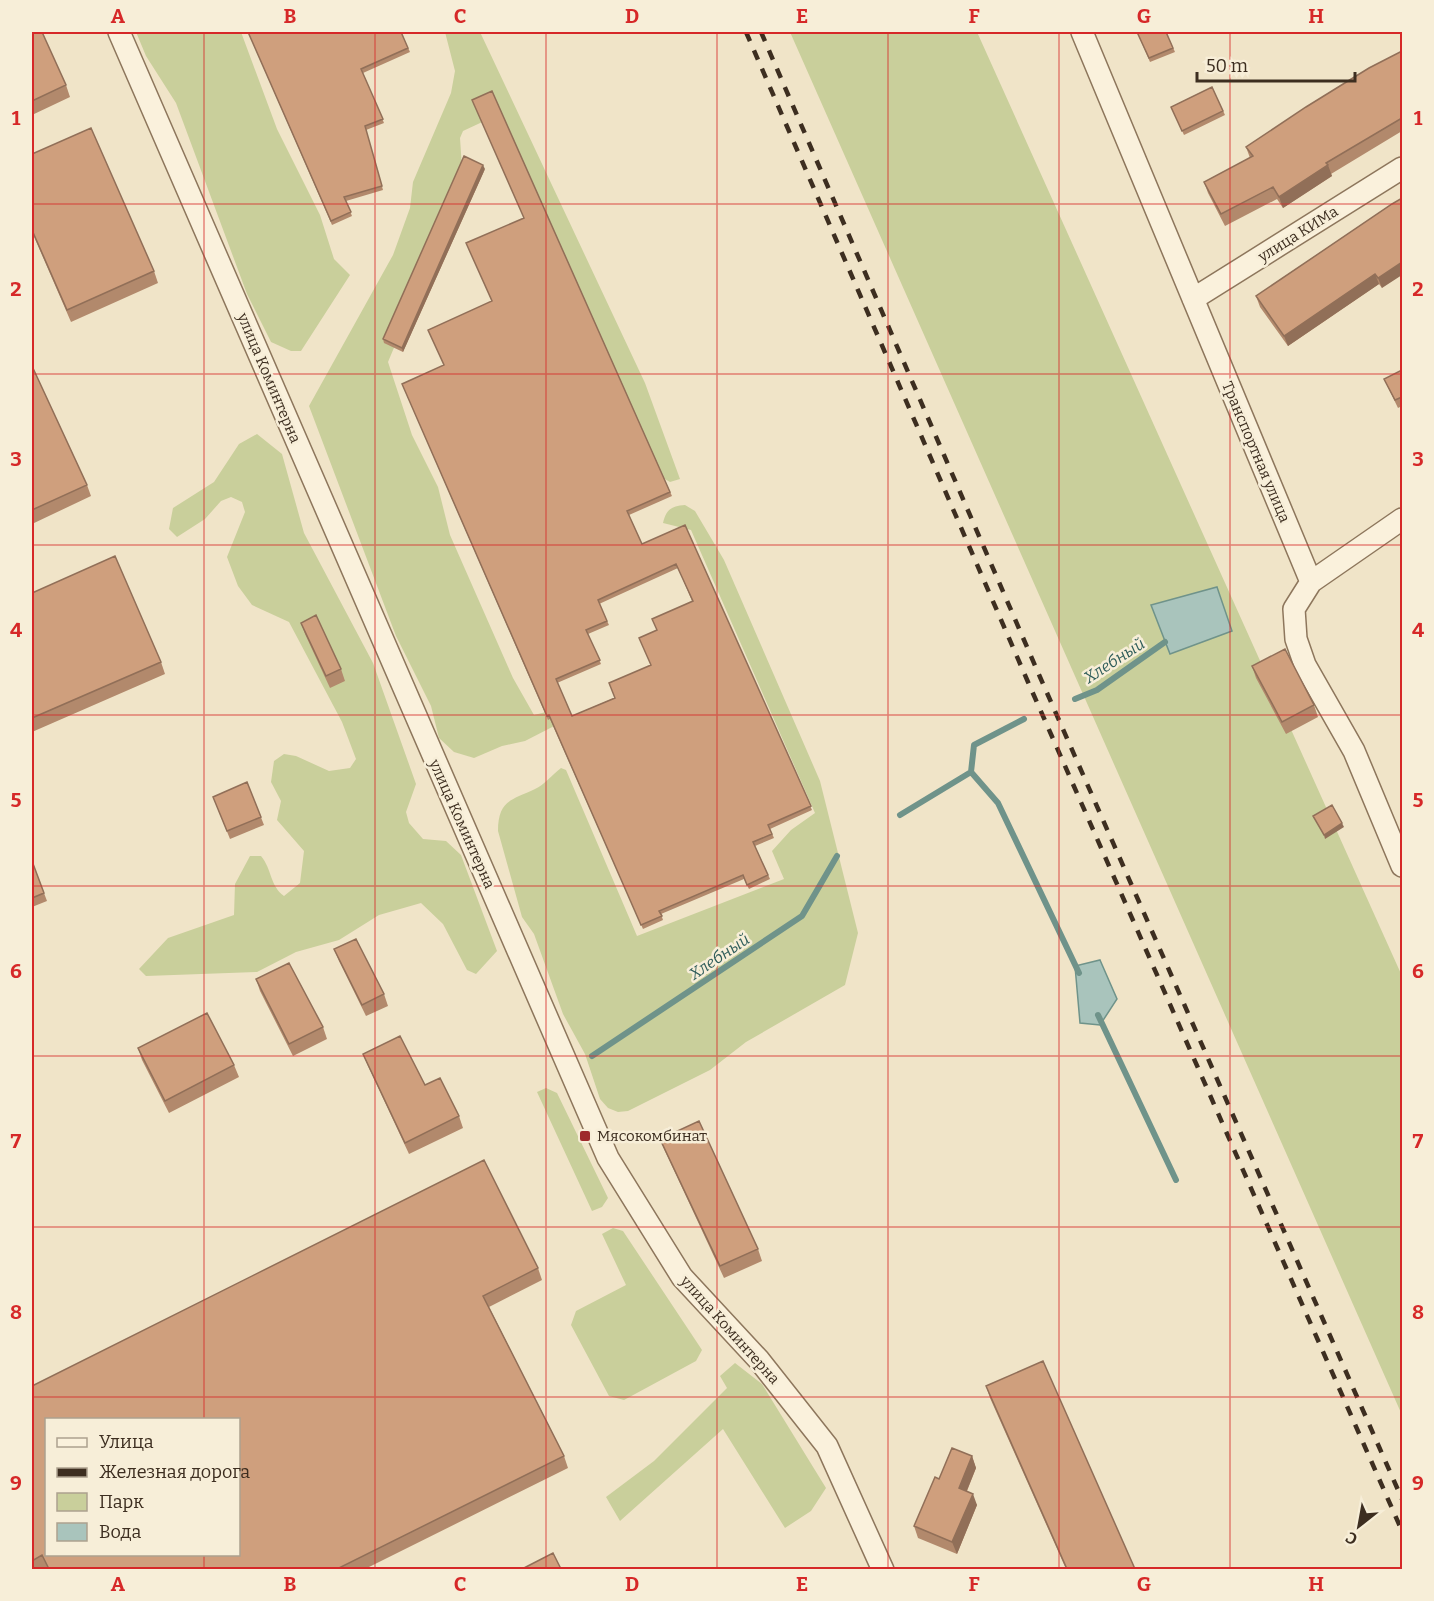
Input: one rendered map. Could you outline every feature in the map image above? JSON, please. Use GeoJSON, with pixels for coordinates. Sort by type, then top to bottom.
{"type":"FeatureCollection","features":[{"type":"Feature","properties":{"kind":"street","name":"улица Коминтерна"},"geometry":{"type":"LineString","coordinates":[[119,32],[608,1158],[682,1277],[759,1360],[828,1446],[883,1569]]}},
{"type":"Feature","properties":{"kind":"street","name":"Транспортная улица"},"geometry":{"type":"LineString","coordinates":[[1082,32],[1311,582]]}},
{"type":"Feature","properties":{"kind":"street","name":"улица КИМа"},"geometry":{"type":"LineString","coordinates":[[1192,299],[1402,168]]}},
{"type":"Feature","properties":{"kind":"street"},"geometry":{"type":"LineString","coordinates":[[1402,519],[1311,582],[1294,609],[1296,639],[1305,665],[1354,751],[1402,866]]}},
{"type":"Feature","properties":{"kind":"green space"},"geometry":{"type":"Polygon","coordinates":[[[136,32],[241,32],[277,129],[320,215],[334,259],[350,275],[301,351],[291,351],[271,342],[247,294],[176,103],[146,56],[136,32]]]}},
{"type":"Feature","properties":{"kind":"green space"},"geometry":{"type":"Polygon","coordinates":[[[445,32],[480,32],[645,383],[680,479],[670,482],[656,474],[493,117],[463,131],[460,138],[463,183],[388,362],[412,435],[438,487],[450,535],[513,678],[534,715],[554,710],[560,723],[525,741],[502,746],[474,758],[454,752],[439,738],[431,706],[396,636],[309,406],[393,255],[410,208],[413,182],[451,93],[455,71],[445,32]]]}},
{"type":"Feature","properties":{"kind":"green space"},"geometry":{"type":"Polygon","coordinates":[[[790,32],[977,32],[1402,976],[1402,1415],[790,32]]]}},
{"type":"Feature","properties":{"kind":"green space"},"geometry":{"type":"Polygon","coordinates":[[[257,434],[282,454],[304,533],[373,663],[416,784],[406,812],[409,823],[423,839],[446,841],[461,855],[497,951],[476,974],[467,970],[443,924],[421,903],[379,915],[339,940],[296,952],[257,972],[146,976],[139,969],[168,938],[234,915],[235,884],[250,856],[261,856],[273,882],[284,896],[300,883],[304,851],[277,820],[281,801],[271,782],[274,761],[284,754],[296,756],[329,771],[350,768],[356,759],[342,722],[289,622],[252,605],[238,586],[227,557],[245,512],[242,502],[231,497],[221,501],[205,519],[177,537],[169,529],[173,508],[214,482],[239,444],[257,434]]]}},
{"type":"Feature","properties":{"kind":"green space"},"geometry":{"type":"Polygon","coordinates":[[[685,505],[695,511],[724,560],[820,781],[858,933],[845,985],[746,1042],[710,1070],[628,1111],[618,1112],[608,1108],[600,1099],[585,1054],[563,1014],[534,934],[522,917],[498,831],[504,807],[513,799],[538,787],[561,768],[566,770],[637,936],[784,879],[772,851],[791,830],[815,813],[691,530],[663,523],[670,510],[676,506],[685,505]]]}},
{"type":"Feature","properties":{"kind":"green space"},"geometry":{"type":"Polygon","coordinates":[[[546,1088],[557,1093],[608,1198],[602,1207],[592,1211],[537,1092],[546,1088]]]}},
{"type":"Feature","properties":{"kind":"green space"},"geometry":{"type":"Polygon","coordinates":[[[613,1228],[623,1231],[702,1350],[696,1361],[624,1400],[609,1396],[571,1325],[576,1311],[626,1285],[602,1234],[613,1228]]]}},
{"type":"Feature","properties":{"kind":"green space"},"geometry":{"type":"Polygon","coordinates":[[[735,1363],[762,1384],[826,1488],[811,1511],[785,1528],[723,1429],[620,1521],[606,1497],[654,1461],[727,1388],[720,1376],[735,1363]]]}},
{"type":"Feature","properties":{"kind":"water"},"geometry":{"type":"Polygon","coordinates":[[[1217,587],[1232,631],[1170,654],[1151,605],[1217,587]]]}},
{"type":"Feature","properties":{"kind":"water"},"geometry":{"type":"Polygon","coordinates":[[[1100,960],[1117,999],[1100,1025],[1080,1023],[1075,966],[1100,960]]]}},
{"type":"Feature","properties":{"kind":"building"},"geometry":{"type":"Polygon","coordinates":[[[32,32],[42,32],[66,85],[32,101],[32,32]]]}},
{"type":"Feature","properties":{"kind":"building"},"geometry":{"type":"Polygon","coordinates":[[[248,32],[401,32],[408,48],[361,69],[383,119],[365,126],[382,186],[344,197],[351,212],[331,221],[248,32]]]}},
{"type":"Feature","properties":{"kind":"building"},"geometry":{"type":"Polygon","coordinates":[[[1137,32],[1166,32],[1173,48],[1149,58],[1137,32]]]}},
{"type":"Feature","properties":{"kind":"building"},"geometry":{"type":"Polygon","coordinates":[[[1402,51],[1402,118],[1326,163],[1328,165],[1279,197],[1273,187],[1221,214],[1204,182],[1253,156],[1246,147],[1306,107],[1369,68],[1402,51]]]}},
{"type":"Feature","properties":{"kind":"building"},"geometry":{"type":"Polygon","coordinates":[[[1212,87],[1223,111],[1182,131],[1171,107],[1212,87]]]}},
{"type":"Feature","properties":{"kind":"building"},"geometry":{"type":"Polygon","coordinates":[[[492,91],[670,492],[627,511],[642,544],[685,525],[811,806],[768,825],[772,834],[753,842],[768,875],[747,885],[743,875],[659,911],[662,916],[641,925],[402,384],[444,365],[428,330],[492,301],[466,243],[524,218],[472,100],[492,91]],[[676,564],[598,600],[607,621],[586,630],[600,660],[556,679],[572,716],[615,698],[609,683],[651,665],[639,638],[657,630],[652,619],[693,601],[676,564]]]}},
{"type":"Feature","properties":{"kind":"building"},"geometry":{"type":"Polygon","coordinates":[[[91,128],[154,271],[67,310],[32,230],[32,154],[91,128]]]}},
{"type":"Feature","properties":{"kind":"building"},"geometry":{"type":"Polygon","coordinates":[[[464,156],[483,165],[402,348],[383,339],[464,156]]]}},
{"type":"Feature","properties":{"kind":"building"},"geometry":{"type":"Polygon","coordinates":[[[1402,198],[1402,262],[1378,278],[1375,274],[1284,336],[1256,296],[1402,198]]]}},
{"type":"Feature","properties":{"kind":"building"},"geometry":{"type":"Polygon","coordinates":[[[32,366],[87,485],[32,510],[32,366]]]}},
{"type":"Feature","properties":{"kind":"building"},"geometry":{"type":"Polygon","coordinates":[[[1402,370],[1402,397],[1395,400],[1384,379],[1402,370]]]}},
{"type":"Feature","properties":{"kind":"building"},"geometry":{"type":"Polygon","coordinates":[[[115,556],[161,662],[32,718],[32,593],[115,556]]]}},
{"type":"Feature","properties":{"kind":"building"},"geometry":{"type":"Polygon","coordinates":[[[316,615],[341,669],[326,676],[301,623],[316,615]]]}},
{"type":"Feature","properties":{"kind":"building"},"geometry":{"type":"Polygon","coordinates":[[[1285,649],[1314,705],[1282,722],[1252,666],[1285,649]]]}},
{"type":"Feature","properties":{"kind":"building"},"geometry":{"type":"Polygon","coordinates":[[[247,782],[261,817],[227,831],[213,797],[247,782]]]}},
{"type":"Feature","properties":{"kind":"building"},"geometry":{"type":"Polygon","coordinates":[[[1332,805],[1342,823],[1324,835],[1313,816],[1332,805]]]}},
{"type":"Feature","properties":{"kind":"building"},"geometry":{"type":"Polygon","coordinates":[[[32,861],[44,893],[32,898],[32,861]]]}},
{"type":"Feature","properties":{"kind":"building"},"geometry":{"type":"Polygon","coordinates":[[[356,939],[384,994],[362,1005],[334,949],[356,939]]]}},
{"type":"Feature","properties":{"kind":"building"},"geometry":{"type":"Polygon","coordinates":[[[289,963],[323,1027],[289,1044],[256,979],[289,963]]]}},
{"type":"Feature","properties":{"kind":"building"},"geometry":{"type":"Polygon","coordinates":[[[207,1013],[234,1065],[165,1101],[138,1048],[207,1013]]]}},
{"type":"Feature","properties":{"kind":"building"},"geometry":{"type":"Polygon","coordinates":[[[400,1036],[425,1085],[440,1078],[459,1116],[405,1143],[363,1054],[400,1036]]]}},
{"type":"Feature","properties":{"kind":"building"},"geometry":{"type":"Polygon","coordinates":[[[699,1121],[758,1249],[720,1266],[660,1139],[699,1121]]]}},
{"type":"Feature","properties":{"kind":"building"},"geometry":{"type":"Polygon","coordinates":[[[484,1160],[538,1268],[483,1296],[564,1456],[337,1569],[49,1569],[42,1555],[32,1561],[32,1386],[484,1160]]]}},
{"type":"Feature","properties":{"kind":"building"},"geometry":{"type":"Polygon","coordinates":[[[1043,1361],[1135,1569],[1067,1569],[986,1386],[1043,1361]]]}},
{"type":"Feature","properties":{"kind":"building"},"geometry":{"type":"Polygon","coordinates":[[[952,1448],[972,1456],[959,1488],[973,1494],[952,1542],[914,1526],[935,1477],[939,1479],[952,1448]]]}},
{"type":"Feature","properties":{"kind":"building"},"geometry":{"type":"Polygon","coordinates":[[[553,1553],[561,1569],[522,1569],[553,1553]]]}},
{"type":"Feature","properties":{"kind":"waterway","name":"Хлебный"},"geometry":{"type":"LineString","coordinates":[[1075,699],[1097,690],[1165,642]]}},
{"type":"Feature","properties":{"kind":"waterway","name":"Хлебный"},"geometry":{"type":"LineString","coordinates":[[900,815],[971,772],[974,745],[1024,719]]}},
{"type":"Feature","properties":{"kind":"waterway"},"geometry":{"type":"LineString","coordinates":[[971,772],[998,803],[1079,973]]}},
{"type":"Feature","properties":{"kind":"waterway","name":"Хлебный"},"geometry":{"type":"LineString","coordinates":[[592,1056],[802,916],[837,856]]}},
{"type":"Feature","properties":{"kind":"waterway"},"geometry":{"type":"LineString","coordinates":[[1098,1015],[1176,1180]]}},
{"type":"Feature","properties":{"kind":"railway"},"geometry":{"type":"LineString","coordinates":[[746,32],[1028,682],[1402,1531]]}},
{"type":"Feature","properties":{"kind":"railway"},"geometry":{"type":"LineString","coordinates":[[761,32],[1040,677],[1402,1499]]}},
{"type":"Feature","properties":{"kind":"place","name":"Мясокомбинат"},"geometry":{"type":"Point","coordinates":[585,1136]}}]}
